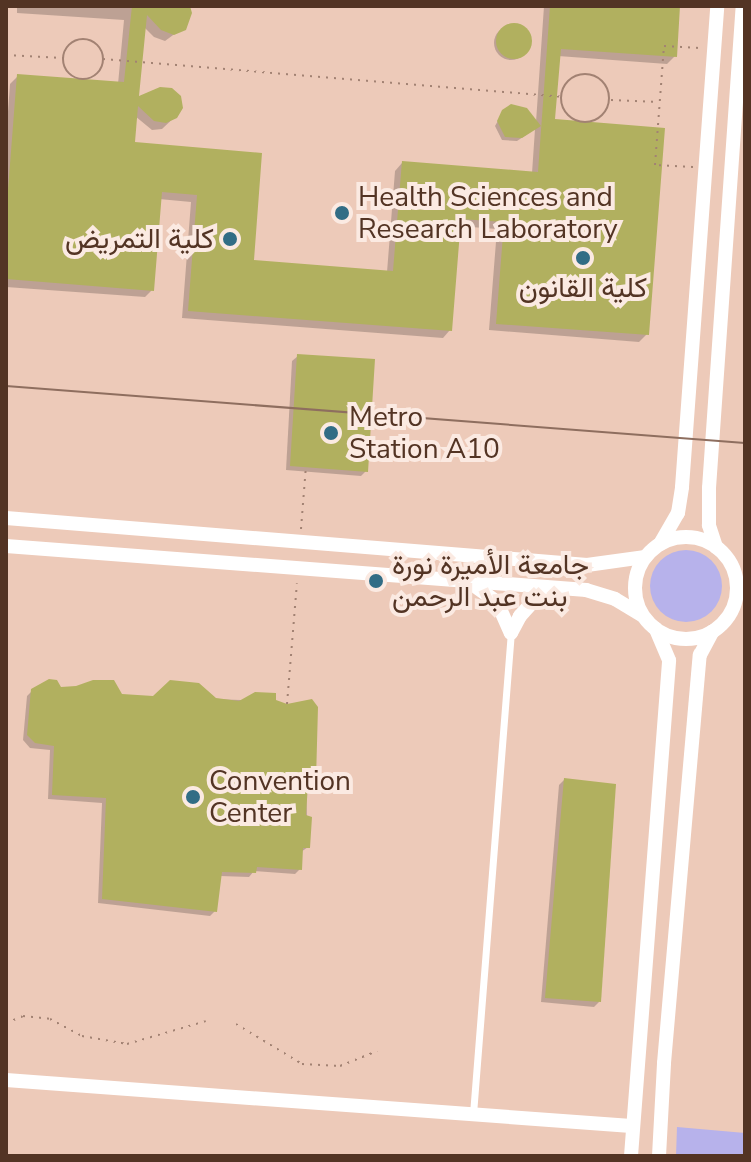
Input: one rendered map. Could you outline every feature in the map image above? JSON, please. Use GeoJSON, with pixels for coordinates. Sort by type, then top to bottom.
{"type":"FeatureCollection","features":[{"type":"Feature","properties":{"kind":"street"},"geometry":{"type":"LineString","coordinates":[[642,615],[635,586],[645,557],[660,544],[678,513],[682,487],[717,6]]}},
{"type":"Feature","properties":{"kind":"street"},"geometry":{"type":"LineString","coordinates":[[743,6],[709,488],[709,525],[716,547],[729,561],[745,571]]}},
{"type":"Feature","properties":{"kind":"street"},"geometry":{"type":"LineString","coordinates":[[6,518],[587,565],[645,557]]}},
{"type":"Feature","properties":{"kind":"street"},"geometry":{"type":"LineString","coordinates":[[660,544],[688,537],[716,547]]}},
{"type":"Feature","properties":{"kind":"street"},"geometry":{"type":"LineString","coordinates":[[6,546],[586,590],[615,599],[642,615],[656,629],[669,660],[631,1156]]}},
{"type":"Feature","properties":{"kind":"street"},"geometry":{"type":"LineString","coordinates":[[659,1156],[665,1048],[700,655],[731,610],[736,594],[735,577],[729,561]]}},
{"type":"Feature","properties":{"kind":"street"},"geometry":{"type":"LineString","coordinates":[[467,581],[497,602],[511,633]]}},
{"type":"Feature","properties":{"kind":"street"},"geometry":{"type":"LineString","coordinates":[[511,633],[520,616],[546,587]]}},
{"type":"Feature","properties":{"kind":"street"},"geometry":{"type":"LineString","coordinates":[[656,629],[684,639],[717,628],[745,608]]}},
{"type":"Feature","properties":{"kind":"street"},"geometry":{"type":"LineString","coordinates":[[6,1080],[631,1126]]}},
{"type":"Feature","properties":{"kind":"lane"},"geometry":{"type":"LineString","coordinates":[[473,1116],[511,633]]}},
{"type":"Feature","properties":{"kind":"path"},"geometry":{"type":"LineString","coordinates":[[82,39],[99,47],[103,59],[94,76],[81,79],[69,74],[63,58],[70,44],[82,39]]}},
{"type":"Feature","properties":{"kind":"path"},"geometry":{"type":"LineString","coordinates":[[670,165],[655,165],[664,46],[676,47]]}},
{"type":"Feature","properties":{"kind":"path"},"geometry":{"type":"LineString","coordinates":[[6,55],[63,58]]}},
{"type":"Feature","properties":{"kind":"path"},"geometry":{"type":"LineString","coordinates":[[103,59],[561,97]]}},
{"type":"Feature","properties":{"kind":"path"},"geometry":{"type":"LineString","coordinates":[[587,74],[606,85],[609,100],[596,120],[579,121],[566,112],[561,97],[573,77],[587,74]]}},
{"type":"Feature","properties":{"kind":"path"},"geometry":{"type":"LineString","coordinates":[[609,100],[659,102]]}},
{"type":"Feature","properties":{"kind":"path"},"geometry":{"type":"LineString","coordinates":[[301,530],[306,466]]}},
{"type":"Feature","properties":{"kind":"path"},"geometry":{"type":"LineString","coordinates":[[287,704],[297,577]]}},
{"type":"Feature","properties":{"kind":"path"},"geometry":{"type":"LineString","coordinates":[[6,1023],[23,1016],[50,1019],[82,1036],[127,1044],[206,1021]]}},
{"type":"Feature","properties":{"kind":"path"},"geometry":{"type":"LineString","coordinates":[[236,1024],[302,1064],[340,1066],[377,1051]]}},
{"type":"Feature","properties":{"kind":"shaded area","name":"جامعة الأميرة نورة بنت عبد الرحمن"},"geometry":{"type":"Polygon","coordinates":[[[6,6],[745,6],[745,1156],[6,1156],[6,6]]]}},
{"type":"Feature","properties":{"kind":"shaded area"},"geometry":{"type":"Polygon","coordinates":[[[686,550],[706,556],[716,566],[722,586],[716,606],[706,616],[686,622],[666,616],[656,606],[650,586],[656,566],[666,556],[686,550]]]}},
{"type":"Feature","properties":{"kind":"shaded area"},"geometry":{"type":"Polygon","coordinates":[[[677,1127],[745,1133],[745,1156],[676,1156],[677,1127]]]}},
{"type":"Feature","properties":{"kind":"building"},"geometry":{"type":"Polygon","coordinates":[[[132,6],[190,6],[192,13],[186,30],[174,35],[161,30],[147,15],[139,96],[160,87],[172,88],[181,96],[183,108],[177,118],[166,123],[154,121],[138,106],[135,142],[262,153],[254,260],[393,271],[402,161],[538,172],[550,6],[680,6],[677,57],[561,49],[555,119],[665,128],[649,335],[496,324],[504,222],[461,219],[452,331],[188,311],[197,195],[162,192],[154,291],[6,279],[6,216],[17,74],[124,82],[132,6]]]}},
{"type":"Feature","properties":{"kind":"building"},"geometry":{"type":"Polygon","coordinates":[[[514,23],[526,29],[532,41],[526,53],[514,59],[502,53],[496,41],[502,29],[514,23]]]}},
{"type":"Feature","properties":{"kind":"building"},"geometry":{"type":"Polygon","coordinates":[[[511,104],[527,108],[541,126],[522,138],[505,137],[497,121],[502,110],[511,104]]]}},
{"type":"Feature","properties":{"kind":"building","name":"Metro Station A10"},"geometry":{"type":"Polygon","coordinates":[[[297,354],[375,359],[368,472],[290,466],[297,354]]]}},
{"type":"Feature","properties":{"kind":"building","name":"Convention Center"},"geometry":{"type":"Polygon","coordinates":[[[49,679],[57,680],[61,687],[93,680],[114,680],[122,694],[153,696],[170,680],[199,683],[216,698],[239,701],[255,692],[276,693],[276,700],[287,704],[312,699],[318,707],[316,780],[308,784],[306,815],[312,817],[310,848],[303,848],[302,870],[257,867],[256,873],[222,872],[217,912],[102,899],[106,798],[52,795],[54,746],[35,743],[27,735],[31,689],[49,679]]]}},
{"type":"Feature","properties":{"kind":"building"},"geometry":{"type":"Polygon","coordinates":[[[564,778],[616,784],[601,1002],[545,998],[564,778]]]}},
{"type":"Feature","properties":{"kind":"tram line"},"geometry":{"type":"LineString","coordinates":[[6,386],[745,443]]}},
{"type":"Feature","properties":{"kind":"place","name":"Health Sciences and Research Laboratory"},"geometry":{"type":"Point","coordinates":[342,213]}},
{"type":"Feature","properties":{"kind":"place","name":"كلية التمريض"},"geometry":{"type":"Point","coordinates":[230,239]}},
{"type":"Feature","properties":{"kind":"place","name":"كلية القانون"},"geometry":{"type":"Point","coordinates":[583,258]}},
{"type":"Feature","properties":{"kind":"place","name":"Metro Station A10"},"geometry":{"type":"Point","coordinates":[331,433]}},
{"type":"Feature","properties":{"kind":"place","name":"جامعة الأميرة نورة بنت عبد الرحمن"},"geometry":{"type":"Point","coordinates":[376,581]}},
{"type":"Feature","properties":{"kind":"place","name":"Convention Center"},"geometry":{"type":"Point","coordinates":[193,797]}}]}
